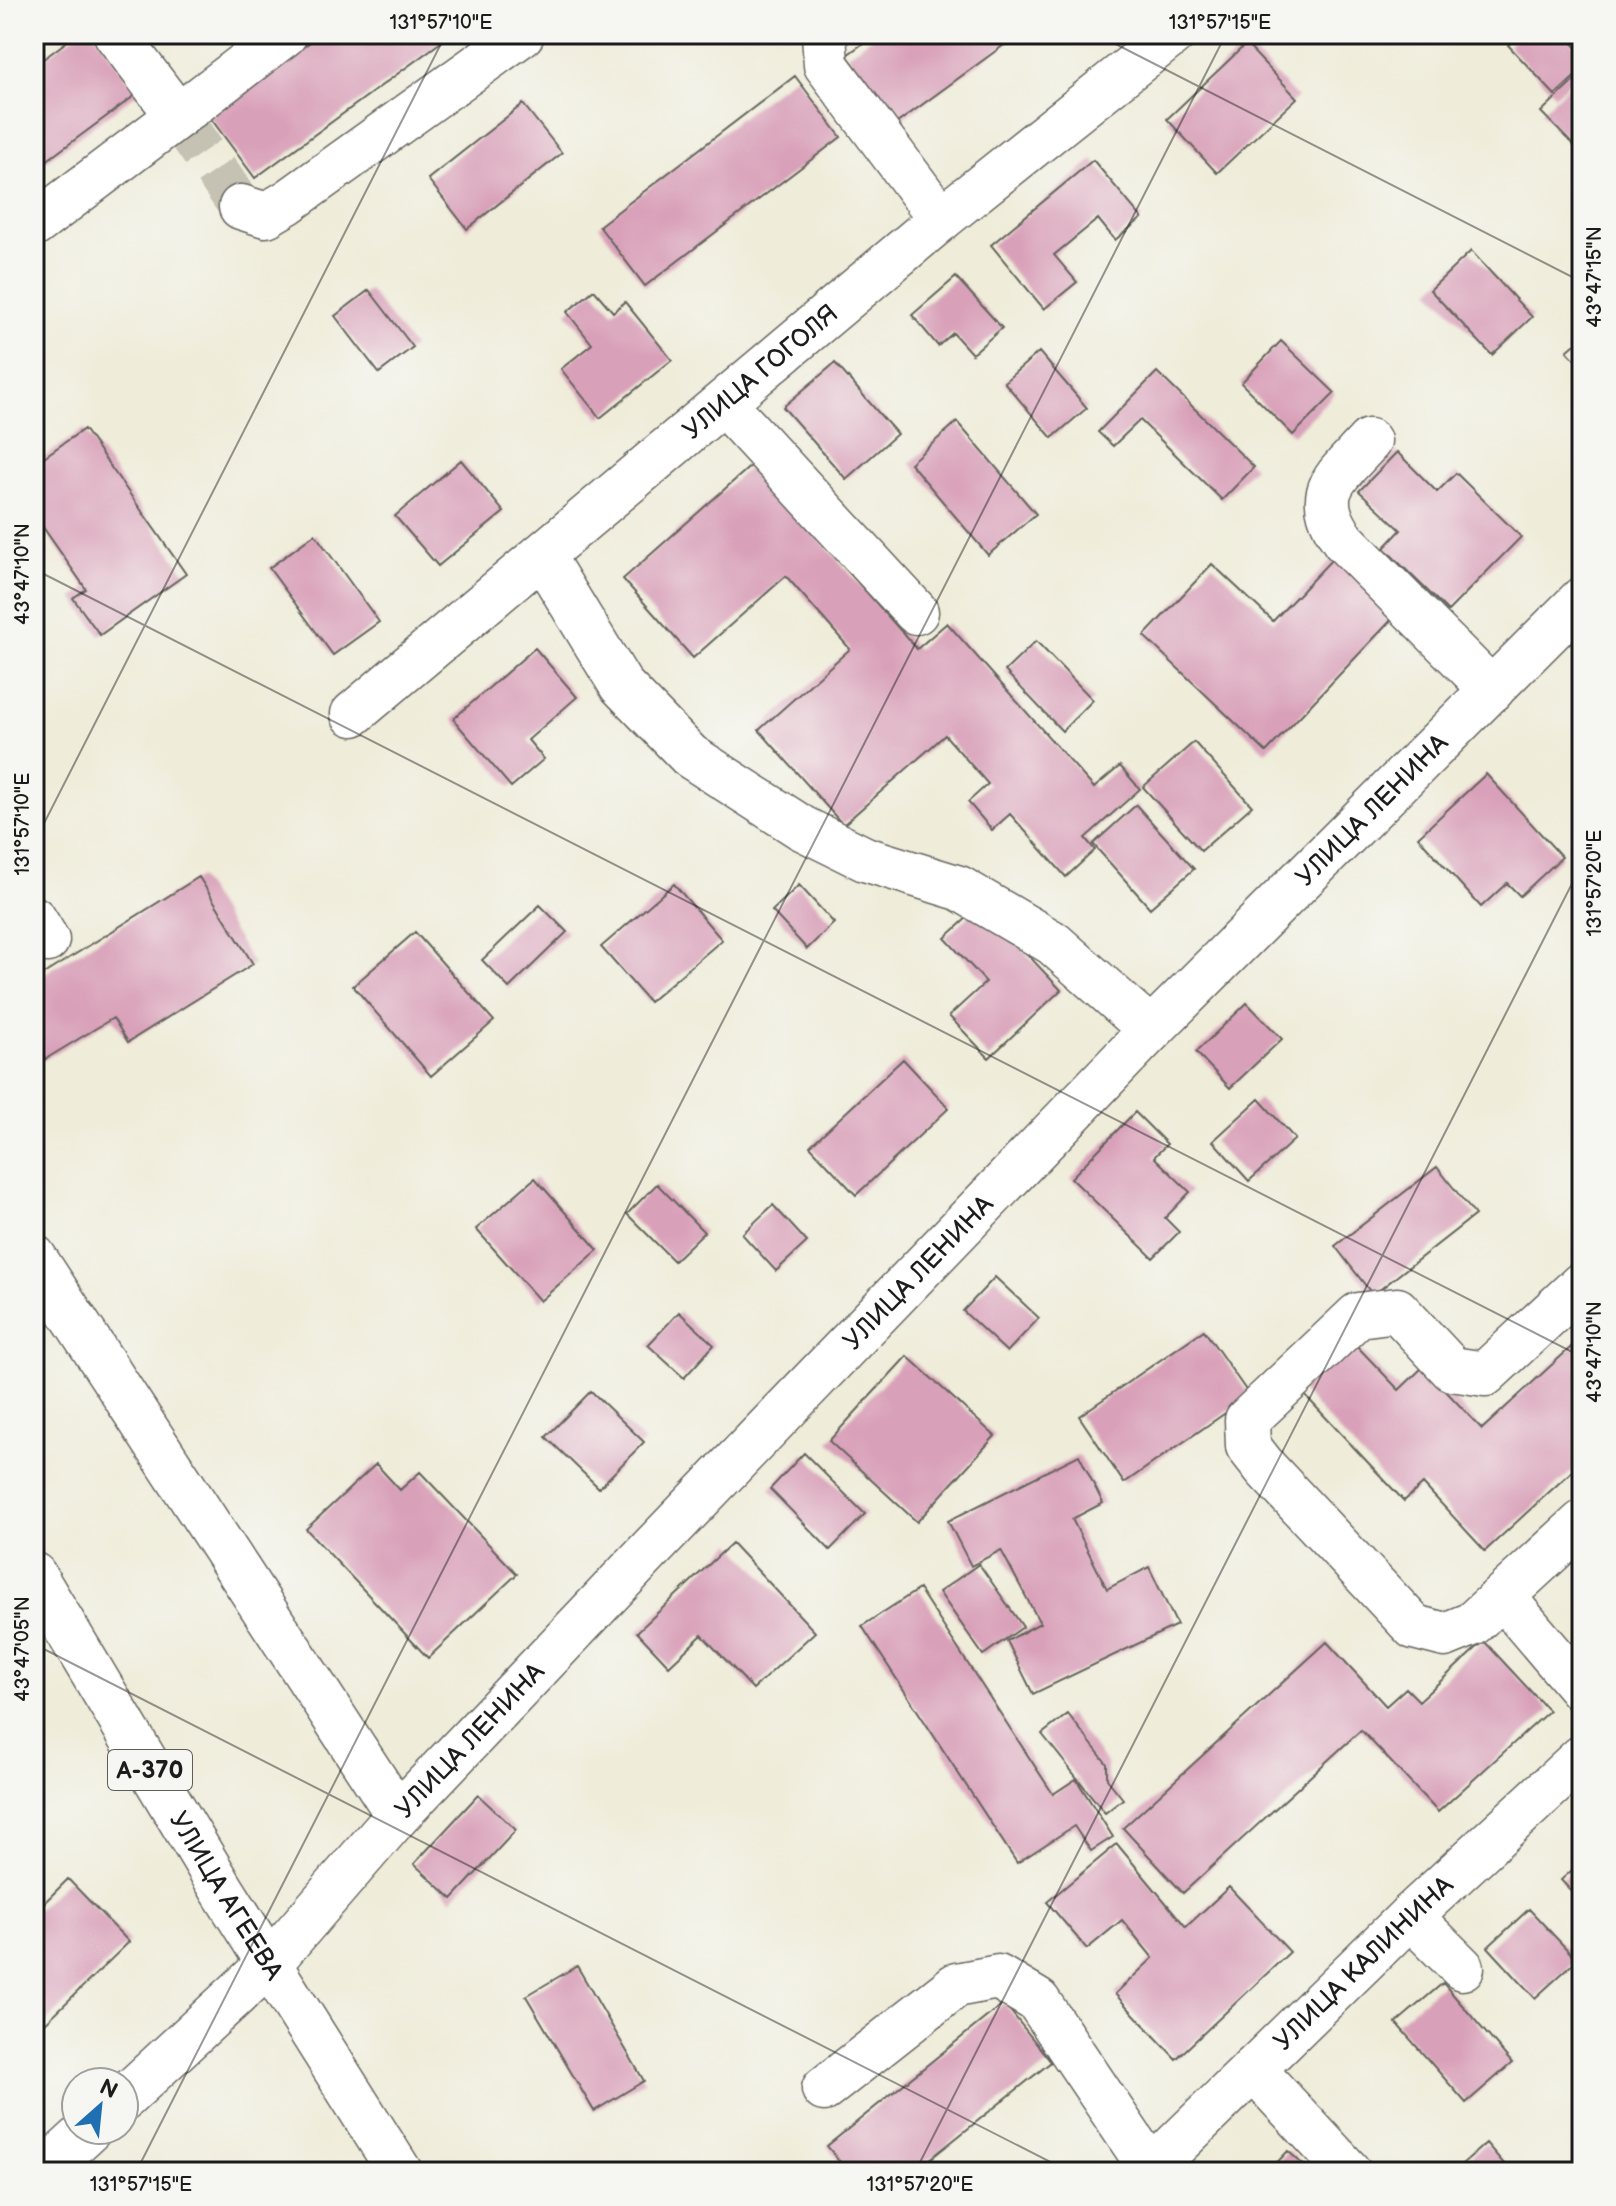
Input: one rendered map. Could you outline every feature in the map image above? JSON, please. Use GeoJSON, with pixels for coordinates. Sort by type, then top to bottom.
{"type":"FeatureCollection","features":[{"type":"Feature","properties":{"kind":"main road"},"geometry":{"type":"LineString","coordinates":[[116,34],[178,116]]}},
{"type":"Feature","properties":{"kind":"main road"},"geometry":{"type":"LineString","coordinates":[[34,225],[285,34]]}},
{"type":"Feature","properties":{"kind":"main road"},"geometry":{"type":"LineString","coordinates":[[241,207],[266,215],[288,202],[522,34]]}},
{"type":"Feature","properties":{"kind":"main road"},"geometry":{"type":"LineString","coordinates":[[824,34],[826,65],[941,219]]}},
{"type":"Feature","properties":{"kind":"main road","name":"УЛИЦА ГОГОЛЯ"},"geometry":{"type":"LineString","coordinates":[[353,714],[941,219],[1173,34]]}},
{"type":"Feature","properties":{"kind":"main road"},"geometry":{"type":"LineString","coordinates":[[724,404],[916,612]]}},
{"type":"Feature","properties":{"kind":"main road"},"geometry":{"type":"LineString","coordinates":[[1369,441],[1330,485],[1325,504],[1330,521],[1344,541],[1492,690]]}},
{"type":"Feature","properties":{"kind":"main road"},"geometry":{"type":"LineString","coordinates":[[543,557],[621,685],[690,756],[802,828],[865,859],[959,888],[1053,943],[1151,1030]]}},
{"type":"Feature","properties":{"kind":"main road","name":"УЛИЦА ЛЕНИНА"},"geometry":{"type":"LineString","coordinates":[[140,2083],[270,1963],[398,1815],[1151,1030],[1492,690],[1580,607]]}},
{"type":"Feature","properties":{"kind":"main road"},"geometry":{"type":"LineString","coordinates":[[34,1257],[398,1815]]}},
{"type":"Feature","properties":{"kind":"main road"},"geometry":{"type":"LineString","coordinates":[[1582,1284],[1485,1374],[1452,1369],[1397,1310],[1358,1315],[1247,1420],[1248,1446],[1266,1469],[1414,1627],[1445,1635],[1472,1624],[1582,1523]]}},
{"type":"Feature","properties":{"kind":"main road","name":"УЛИЦА АГЕЕВА"},"geometry":{"type":"LineString","coordinates":[[34,1575],[400,2172]]}},
{"type":"Feature","properties":{"kind":"main road"},"geometry":{"type":"LineString","coordinates":[[1503,1597],[1582,1690]]}},
{"type":"Feature","properties":{"kind":"main road","name":"УЛИЦА КАЛИНИНА"},"geometry":{"type":"LineString","coordinates":[[1151,2171],[1410,1916],[1580,1763]]}},
{"type":"Feature","properties":{"kind":"main road"},"geometry":{"type":"LineString","coordinates":[[1410,1916],[1462,1968]]}},
{"type":"Feature","properties":{"kind":"main road"},"geometry":{"type":"LineString","coordinates":[[824,2089],[956,1985],[998,1977],[1038,2001],[1151,2171]]}},
{"type":"Feature","properties":{"kind":"main road"},"geometry":{"type":"LineString","coordinates":[[1253,2069],[1349,2172]]}},
{"type":"Feature","properties":{"kind":"main road"},"geometry":{"type":"LineString","coordinates":[[43,2172],[71,2146]]}},
{"type":"Feature","properties":{"kind":"building"},"geometry":{"type":"Polygon","coordinates":[[[77,34],[95,34],[138,93],[34,170],[34,66],[77,34]]]}},
{"type":"Feature","properties":{"kind":"building"},"geometry":{"type":"Polygon","coordinates":[[[321,34],[452,34],[255,178],[209,116],[321,34]]]}},
{"type":"Feature","properties":{"kind":"building"},"geometry":{"type":"Polygon","coordinates":[[[876,34],[1019,34],[897,123],[847,55],[876,34]]]}},
{"type":"Feature","properties":{"kind":"building"},"geometry":{"type":"Polygon","coordinates":[[[1521,34],[1564,34],[1582,53],[1582,70],[1555,95],[1508,45],[1521,34]]]}},
{"type":"Feature","properties":{"kind":"building"},"geometry":{"type":"Polygon","coordinates":[[[1246,44],[1297,98],[1217,173],[1167,119],[1246,44]]]}},
{"type":"Feature","properties":{"kind":"building"},"geometry":{"type":"Polygon","coordinates":[[[795,76],[841,137],[645,286],[599,226],[795,76]]]}},
{"type":"Feature","properties":{"kind":"building"},"geometry":{"type":"Polygon","coordinates":[[[1576,79],[1582,85],[1582,154],[1541,112],[1576,79]]]}},
{"type":"Feature","properties":{"kind":"building"},"geometry":{"type":"Polygon","coordinates":[[[523,104],[562,153],[467,229],[428,179],[523,104]]]}},
{"type":"Feature","properties":{"kind":"building"},"geometry":{"type":"Polygon","coordinates":[[[1093,160],[1142,218],[1115,240],[1098,219],[1054,255],[1077,282],[1044,309],[991,245],[1093,160]]]}},
{"type":"Feature","properties":{"kind":"building"},"geometry":{"type":"Polygon","coordinates":[[[1471,251],[1532,317],[1492,355],[1430,290],[1471,251]]]}},
{"type":"Feature","properties":{"kind":"building"},"geometry":{"type":"Polygon","coordinates":[[[956,277],[1002,328],[972,354],[953,333],[938,346],[912,315],[956,277]]]}},
{"type":"Feature","properties":{"kind":"building"},"geometry":{"type":"Polygon","coordinates":[[[369,290],[413,347],[379,373],[335,316],[369,290]]]}},
{"type":"Feature","properties":{"kind":"building"},"geometry":{"type":"Polygon","coordinates":[[[594,290],[613,312],[625,302],[672,360],[600,418],[561,369],[592,344],[567,312],[594,290]]]}},
{"type":"Feature","properties":{"kind":"building"},"geometry":{"type":"Polygon","coordinates":[[[1582,338],[1582,367],[1567,351],[1582,338]]]}},
{"type":"Feature","properties":{"kind":"building"},"geometry":{"type":"Polygon","coordinates":[[[1281,341],[1335,393],[1293,435],[1241,383],[1281,341]]]}},
{"type":"Feature","properties":{"kind":"building"},"geometry":{"type":"Polygon","coordinates":[[[1039,352],[1087,408],[1052,438],[1004,382],[1039,352]]]}},
{"type":"Feature","properties":{"kind":"building"},"geometry":{"type":"Polygon","coordinates":[[[835,363],[897,434],[846,479],[783,407],[835,363]]]}},
{"type":"Feature","properties":{"kind":"building"},"geometry":{"type":"Polygon","coordinates":[[[1157,372],[1254,467],[1222,500],[1140,420],[1113,446],[1098,432],[1157,372]]]}},
{"type":"Feature","properties":{"kind":"building"},"geometry":{"type":"Polygon","coordinates":[[[957,422],[1036,514],[988,555],[910,463],[957,422]]]}},
{"type":"Feature","properties":{"kind":"building"},"geometry":{"type":"Polygon","coordinates":[[[84,429],[186,574],[100,635],[73,598],[86,589],[40,523],[34,527],[34,464],[84,429]]]}},
{"type":"Feature","properties":{"kind":"building"},"geometry":{"type":"Polygon","coordinates":[[[1397,452],[1437,492],[1456,473],[1521,537],[1448,611],[1384,548],[1401,530],[1359,491],[1397,452]]]}},
{"type":"Feature","properties":{"kind":"building"},"geometry":{"type":"Polygon","coordinates":[[[461,460],[504,512],[438,566],[395,516],[461,460]]]}},
{"type":"Feature","properties":{"kind":"building"},"geometry":{"type":"Polygon","coordinates":[[[753,464],[917,649],[947,623],[1094,788],[1120,766],[1140,789],[1085,838],[1095,850],[1066,877],[1010,814],[992,830],[968,802],[988,784],[945,735],[843,825],[759,730],[850,649],[786,576],[693,658],[623,579],[753,464]]]}},
{"type":"Feature","properties":{"kind":"building"},"geometry":{"type":"Polygon","coordinates":[[[315,534],[379,622],[333,655],[269,568],[315,534]]]}},
{"type":"Feature","properties":{"kind":"building"},"geometry":{"type":"Polygon","coordinates":[[[1334,557],[1396,615],[1266,752],[1144,636],[1212,564],[1273,621],[1334,557]]]}},
{"type":"Feature","properties":{"kind":"building"},"geometry":{"type":"Polygon","coordinates":[[[1036,641],[1093,700],[1062,731],[1005,671],[1036,641]]]}},
{"type":"Feature","properties":{"kind":"building"},"geometry":{"type":"Polygon","coordinates":[[[535,648],[577,697],[528,740],[544,759],[511,787],[453,719],[535,648]]]}},
{"type":"Feature","properties":{"kind":"building"},"geometry":{"type":"Polygon","coordinates":[[[1194,742],[1252,806],[1201,851],[1143,787],[1194,742]]]}},
{"type":"Feature","properties":{"kind":"building"},"geometry":{"type":"Polygon","coordinates":[[[1486,774],[1562,857],[1520,896],[1507,883],[1481,907],[1418,837],[1486,774]]]}},
{"type":"Feature","properties":{"kind":"building"},"geometry":{"type":"Polygon","coordinates":[[[1136,805],[1194,869],[1150,908],[1093,844],[1136,805]]]}},
{"type":"Feature","properties":{"kind":"building"},"geometry":{"type":"Polygon","coordinates":[[[199,877],[253,964],[128,1042],[113,1018],[34,1066],[34,980],[199,877]]]}},
{"type":"Feature","properties":{"kind":"building"},"geometry":{"type":"Polygon","coordinates":[[[674,884],[722,940],[649,1002],[601,947],[674,884]]]}},
{"type":"Feature","properties":{"kind":"building"},"geometry":{"type":"Polygon","coordinates":[[[799,885],[834,923],[807,949],[772,911],[799,885]]]}},
{"type":"Feature","properties":{"kind":"building"},"geometry":{"type":"Polygon","coordinates":[[[540,905],[567,932],[509,988],[482,960],[540,905]]]}},
{"type":"Feature","properties":{"kind":"building"},"geometry":{"type":"Polygon","coordinates":[[[981,905],[1061,990],[989,1058],[949,1016],[986,982],[945,938],[981,905]]]}},
{"type":"Feature","properties":{"kind":"building"},"geometry":{"type":"Polygon","coordinates":[[[415,932],[494,1021],[431,1076],[353,986],[415,932]]]}},
{"type":"Feature","properties":{"kind":"building"},"geometry":{"type":"Polygon","coordinates":[[[1247,1003],[1282,1039],[1230,1088],[1196,1052],[1247,1003]]]}},
{"type":"Feature","properties":{"kind":"building"},"geometry":{"type":"Polygon","coordinates":[[[903,1059],[949,1108],[856,1195],[810,1146],[903,1059]]]}},
{"type":"Feature","properties":{"kind":"building"},"geometry":{"type":"Polygon","coordinates":[[[1259,1099],[1295,1139],[1249,1181],[1213,1141],[1259,1099]]]}},
{"type":"Feature","properties":{"kind":"building"},"geometry":{"type":"Polygon","coordinates":[[[1135,1112],[1167,1144],[1154,1157],[1190,1192],[1165,1218],[1179,1232],[1153,1258],[1071,1178],[1135,1112]]]}},
{"type":"Feature","properties":{"kind":"building"},"geometry":{"type":"Polygon","coordinates":[[[1437,1167],[1475,1215],[1373,1295],[1335,1246],[1437,1167]]]}},
{"type":"Feature","properties":{"kind":"building"},"geometry":{"type":"Polygon","coordinates":[[[535,1178],[598,1250],[540,1301],[476,1229],[535,1178]]]}},
{"type":"Feature","properties":{"kind":"building"},"geometry":{"type":"Polygon","coordinates":[[[657,1184],[704,1232],[674,1261],[627,1214],[657,1184]]]}},
{"type":"Feature","properties":{"kind":"building"},"geometry":{"type":"Polygon","coordinates":[[[773,1205],[807,1242],[776,1271],[742,1234],[773,1205]]]}},
{"type":"Feature","properties":{"kind":"building"},"geometry":{"type":"Polygon","coordinates":[[[995,1277],[1039,1318],[1007,1352],[963,1311],[995,1277]]]}},
{"type":"Feature","properties":{"kind":"building"},"geometry":{"type":"Polygon","coordinates":[[[679,1312],[714,1345],[684,1378],[648,1345],[679,1312]]]}},
{"type":"Feature","properties":{"kind":"building"},"geometry":{"type":"Polygon","coordinates":[[[1204,1330],[1250,1396],[1124,1483],[1079,1416],[1204,1330]]]}},
{"type":"Feature","properties":{"kind":"building"},"geometry":{"type":"Polygon","coordinates":[[[1582,1337],[1582,1462],[1485,1551],[1423,1484],[1404,1501],[1301,1391],[1353,1342],[1399,1390],[1423,1367],[1482,1429],[1582,1337]]]}},
{"type":"Feature","properties":{"kind":"building"},"geometry":{"type":"Polygon","coordinates":[[[907,1356],[995,1436],[917,1522],[829,1441],[907,1356]]]}},
{"type":"Feature","properties":{"kind":"building"},"geometry":{"type":"Polygon","coordinates":[[[591,1391],[644,1442],[599,1488],[546,1437],[591,1391]]]}},
{"type":"Feature","properties":{"kind":"building"},"geometry":{"type":"Polygon","coordinates":[[[804,1453],[865,1514],[830,1550],[770,1489],[804,1453]]]}},
{"type":"Feature","properties":{"kind":"building"},"geometry":{"type":"Polygon","coordinates":[[[1079,1455],[1103,1503],[1072,1519],[1107,1589],[1149,1567],[1177,1625],[1033,1694],[1007,1641],[1040,1623],[1001,1550],[971,1566],[948,1521],[1079,1455]]]}},
{"type":"Feature","properties":{"kind":"building"},"geometry":{"type":"Polygon","coordinates":[[[376,1464],[400,1490],[420,1472],[517,1574],[428,1658],[306,1529],[376,1464]]]}},
{"type":"Feature","properties":{"kind":"building"},"geometry":{"type":"Polygon","coordinates":[[[732,1543],[815,1632],[753,1689],[702,1635],[669,1666],[637,1632],[732,1543]]]}},
{"type":"Feature","properties":{"kind":"building"},"geometry":{"type":"Polygon","coordinates":[[[979,1564],[1023,1627],[983,1655],[939,1592],[979,1564]]]}},
{"type":"Feature","properties":{"kind":"building"},"geometry":{"type":"Polygon","coordinates":[[[919,1589],[1053,1794],[1076,1779],[1113,1837],[1091,1851],[1074,1826],[1017,1863],[862,1626],[919,1589]]]}},
{"type":"Feature","properties":{"kind":"building"},"geometry":{"type":"Polygon","coordinates":[[[1484,1641],[1549,1711],[1438,1812],[1361,1730],[1183,1893],[1123,1828],[1327,1642],[1386,1706],[1406,1688],[1419,1701],[1484,1641]]]}},
{"type":"Feature","properties":{"kind":"building"},"geometry":{"type":"Polygon","coordinates":[[[1068,1714],[1107,1764],[1107,1779],[1123,1799],[1105,1813],[1042,1734],[1068,1714]]]}},
{"type":"Feature","properties":{"kind":"building"},"geometry":{"type":"Polygon","coordinates":[[[478,1795],[516,1830],[452,1899],[414,1864],[478,1795]]]}},
{"type":"Feature","properties":{"kind":"building"},"geometry":{"type":"Polygon","coordinates":[[[1117,1844],[1186,1927],[1229,1887],[1290,1952],[1176,2059],[1115,1994],[1153,1958],[1122,1920],[1087,1949],[1047,1902],[1117,1844]]]}},
{"type":"Feature","properties":{"kind":"building"},"geometry":{"type":"Polygon","coordinates":[[[1582,1861],[1582,1903],[1561,1880],[1582,1861]]]}},
{"type":"Feature","properties":{"kind":"building"},"geometry":{"type":"Polygon","coordinates":[[[68,1879],[129,1942],[34,2034],[34,1913],[68,1879]]]}},
{"type":"Feature","properties":{"kind":"building"},"geometry":{"type":"Polygon","coordinates":[[[1529,1909],[1577,1960],[1535,1998],[1488,1947],[1529,1909]]]}},
{"type":"Feature","properties":{"kind":"building"},"geometry":{"type":"Polygon","coordinates":[[[577,1966],[644,2081],[594,2111],[526,1996],[577,1966]]]}},
{"type":"Feature","properties":{"kind":"building"},"geometry":{"type":"Polygon","coordinates":[[[1443,1983],[1512,2063],[1466,2103],[1396,2023],[1443,1983]]]}},
{"type":"Feature","properties":{"kind":"building"},"geometry":{"type":"Polygon","coordinates":[[[1004,2003],[1051,2062],[914,2172],[848,2172],[827,2146],[1004,2003]]]}},
{"type":"Feature","properties":{"kind":"building"},"geometry":{"type":"Polygon","coordinates":[[[1486,2143],[1511,2172],[1453,2172],[1486,2143]]]}},
{"type":"Feature","properties":{"kind":"building"},"geometry":{"type":"Polygon","coordinates":[[[1288,2151],[1311,2172],[1268,2172],[1288,2151]]]}},
{"type":"Feature","properties":{"kind":"tunnel"},"geometry":{"type":"LineString","coordinates":[[178,116],[241,207]]}}]}
